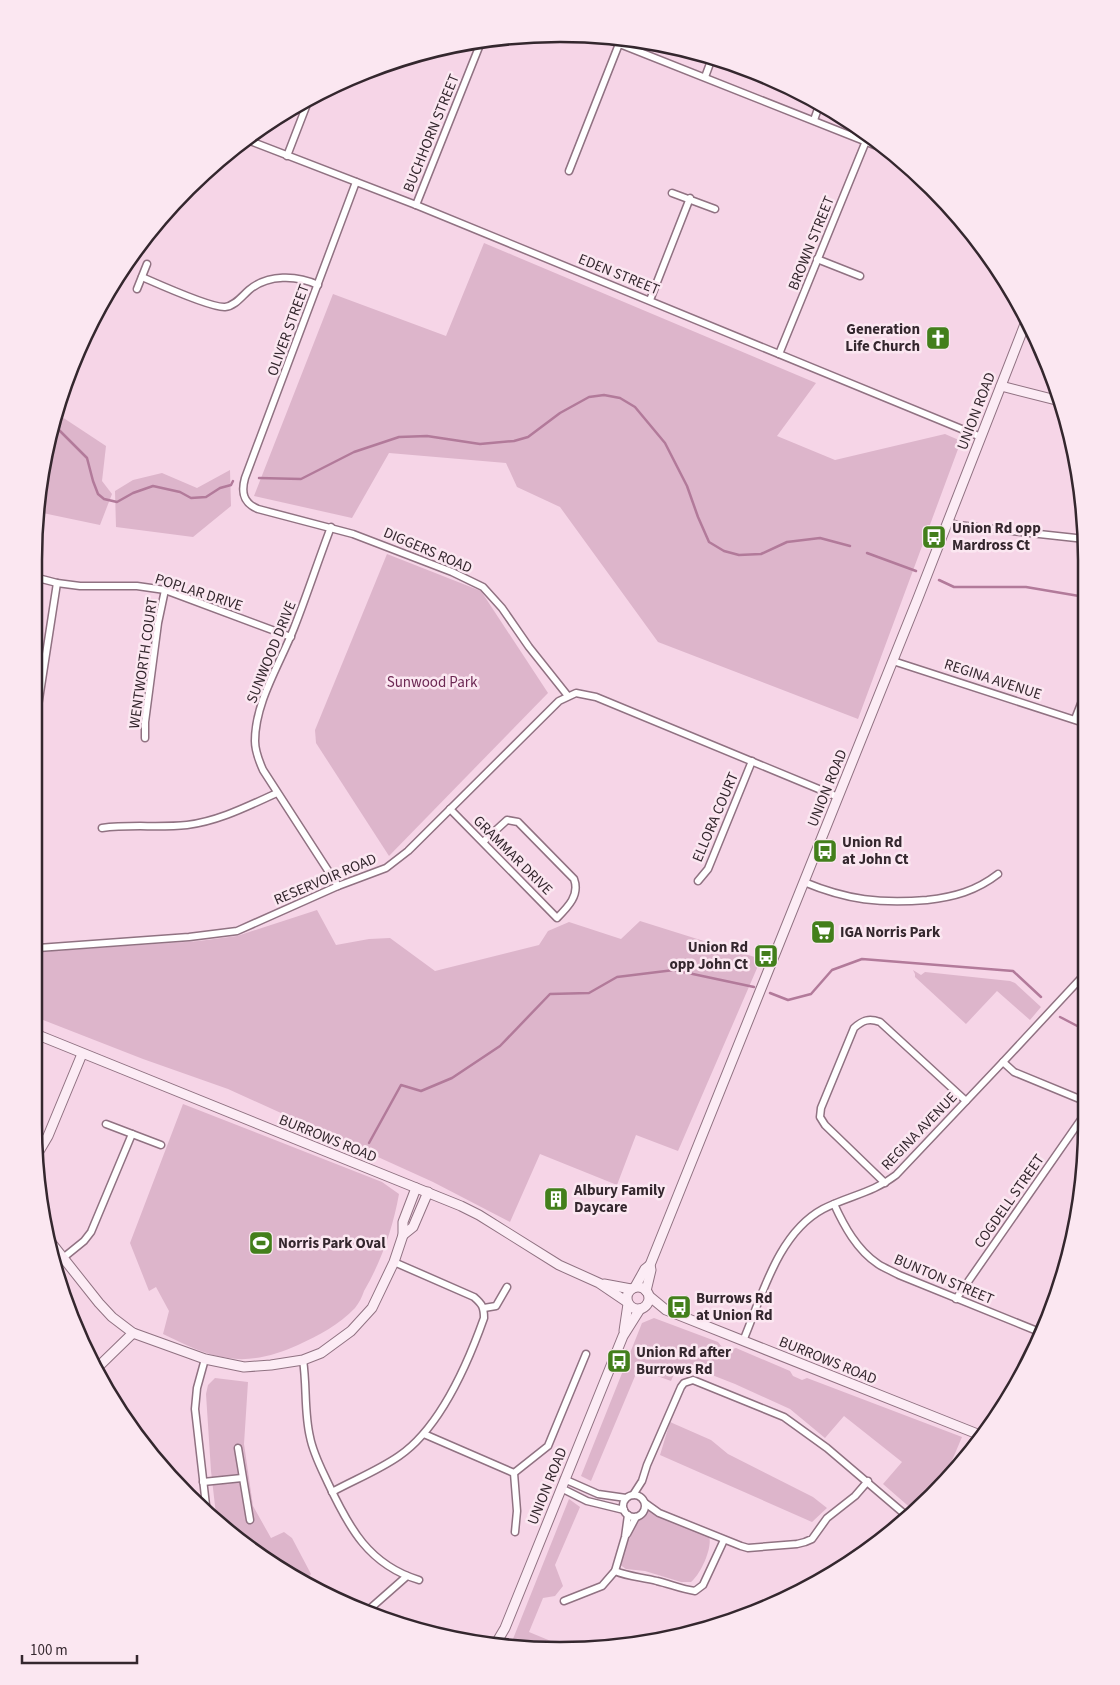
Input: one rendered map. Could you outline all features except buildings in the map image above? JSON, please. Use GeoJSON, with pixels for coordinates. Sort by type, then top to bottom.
{"type":"FeatureCollection","features":[{"type":"Feature","properties":{"kind":"main road","name":"UNION ROAD"},"geometry":{"type":"LineString","coordinates":[[647,1294],[651,1270],[650,1265],[893,661],[1023,330]]}},
{"type":"Feature","properties":{"kind":"main road"},"geometry":{"type":"LineString","coordinates":[[1001,386],[1052,400]]}},
{"type":"Feature","properties":{"kind":"main road","name":"BURROWS ROAD"},"geometry":{"type":"LineString","coordinates":[[42,1037],[428,1192],[479,1215],[559,1265],[599,1283],[628,1303]]}},
{"type":"Feature","properties":{"kind":"main road"},"geometry":{"type":"LineString","coordinates":[[43,1144],[82,1054]]}},
{"type":"Feature","properties":{"kind":"main road"},"geometry":{"type":"LineString","coordinates":[[58,1252],[112,1318],[133,1333],[205,1360],[244,1367],[303,1360],[321,1352],[351,1331],[372,1308],[394,1262],[403,1235],[403,1222],[416,1188]]}},
{"type":"Feature","properties":{"kind":"main road"},"geometry":{"type":"LineString","coordinates":[[403,1235],[413,1227],[428,1192]]}},
{"type":"Feature","properties":{"kind":"main road","name":"UNION ROAD"},"geometry":{"type":"LineString","coordinates":[[633,1288],[645,1268],[650,1265]]}},
{"type":"Feature","properties":{"kind":"main road","name":"BURROWS ROAD"},"geometry":{"type":"LineString","coordinates":[[599,1283],[633,1288]]}},
{"type":"Feature","properties":{"kind":"main road"},"geometry":{"type":"LineString","coordinates":[[633,1288],[640,1288],[647,1294],[648,1302],[643,1308],[634,1309],[628,1303],[627,1295],[633,1288]]}},
{"type":"Feature","properties":{"kind":"main road","name":"BURROWS ROAD"},"geometry":{"type":"LineString","coordinates":[[647,1294],[666,1310]]}},
{"type":"Feature","properties":{"kind":"main road","name":"UNION ROAD"},"geometry":{"type":"LineString","coordinates":[[623,1336],[628,1303]]}},
{"type":"Feature","properties":{"kind":"main road","name":"UNION ROAD"},"geometry":{"type":"LineString","coordinates":[[499,1639],[505,1628],[623,1336],[643,1308]]}},
{"type":"Feature","properties":{"kind":"main road","name":"BURROWS ROAD"},"geometry":{"type":"LineString","coordinates":[[643,1308],[666,1310],[976,1433]]}},
{"type":"Feature","properties":{"kind":"main road"},"geometry":{"type":"LineString","coordinates":[[101,1364],[133,1333]]}},
{"type":"Feature","properties":{"kind":"street"},"geometry":{"type":"LineString","coordinates":[[569,171],[618,46]]}},
{"type":"Feature","properties":{"kind":"street"},"geometry":{"type":"LineString","coordinates":[[626,47],[860,139]]}},
{"type":"Feature","properties":{"kind":"street","name":"BUCHHORN STREET"},"geometry":{"type":"LineString","coordinates":[[416,205],[478,49]]}},
{"type":"Feature","properties":{"kind":"street"},"geometry":{"type":"LineString","coordinates":[[704,77],[709,65]]}},
{"type":"Feature","properties":{"kind":"street"},"geometry":{"type":"LineString","coordinates":[[287,156],[305,110]]}},
{"type":"Feature","properties":{"kind":"street"},"geometry":{"type":"LineString","coordinates":[[814,120],[817,111]]}},
{"type":"Feature","properties":{"kind":"street","name":"BROWN STREET"},"geometry":{"type":"LineString","coordinates":[[779,354],[865,142]]}},
{"type":"Feature","properties":{"kind":"street","name":"EDEN STREET"},"geometry":{"type":"LineString","coordinates":[[254,143],[416,205],[981,437]]}},
{"type":"Feature","properties":{"kind":"street","name":"OLIVER STREET"},"geometry":{"type":"LineString","coordinates":[[243,487],[356,182]]}},
{"type":"Feature","properties":{"kind":"street"},"geometry":{"type":"LineString","coordinates":[[672,193],[690,198],[715,209]]}},
{"type":"Feature","properties":{"kind":"street"},"geometry":{"type":"LineString","coordinates":[[650,300],[690,198]]}},
{"type":"Feature","properties":{"kind":"street"},"geometry":{"type":"LineString","coordinates":[[817,259],[860,276]]}},
{"type":"Feature","properties":{"kind":"street"},"geometry":{"type":"LineString","coordinates":[[137,289],[147,264]]}},
{"type":"Feature","properties":{"kind":"street"},"geometry":{"type":"LineString","coordinates":[[142,277],[210,304],[224,307],[233,304],[259,283],[281,278],[302,278],[318,284]]}},
{"type":"Feature","properties":{"kind":"street","name":"DIGGERS ROAD"},"geometry":{"type":"LineString","coordinates":[[243,487],[247,502],[251,506],[331,527],[370,540],[452,572],[483,587],[502,608],[529,647],[568,696]]}},
{"type":"Feature","properties":{"kind":"street"},"geometry":{"type":"LineString","coordinates":[[948,522],[957,525],[1077,538]]}},
{"type":"Feature","properties":{"kind":"street","name":"SUNWOOD DRIVE"},"geometry":{"type":"LineString","coordinates":[[331,527],[290,637],[262,705],[255,741],[257,756],[263,770],[338,886]]}},
{"type":"Feature","properties":{"kind":"street","name":"POPLAR DRIVE"},"geometry":{"type":"LineString","coordinates":[[42,579],[80,586],[137,586],[165,590],[290,637]]}},
{"type":"Feature","properties":{"kind":"street"},"geometry":{"type":"LineString","coordinates":[[42,680],[57,583]]}},
{"type":"Feature","properties":{"kind":"street","name":"WENTWORTH COURT"},"geometry":{"type":"LineString","coordinates":[[145,738],[145,722],[158,623],[165,590]]}},
{"type":"Feature","properties":{"kind":"street","name":"REGINA AVENUE"},"geometry":{"type":"LineString","coordinates":[[893,661],[1078,720]]}},
{"type":"Feature","properties":{"kind":"street"},"geometry":{"type":"LineString","coordinates":[[568,696],[576,692],[596,696],[838,797]]}},
{"type":"Feature","properties":{"kind":"street","name":"RESERVOIR ROAD"},"geometry":{"type":"LineString","coordinates":[[42,948],[189,937],[237,931],[338,886],[386,868],[408,851],[559,701],[568,696]]}},
{"type":"Feature","properties":{"kind":"street"},"geometry":{"type":"LineString","coordinates":[[1075,719],[1078,711]]}},
{"type":"Feature","properties":{"kind":"street","name":"ELLORA COURT"},"geometry":{"type":"LineString","coordinates":[[698,881],[708,869],[752,762]]}},
{"type":"Feature","properties":{"kind":"street"},"geometry":{"type":"LineString","coordinates":[[102,828],[123,825],[188,824],[228,815],[277,793]]}},
{"type":"Feature","properties":{"kind":"street","name":"GRAMMAR DRIVE"},"geometry":{"type":"LineString","coordinates":[[450,809],[557,918],[570,905],[575,892],[576,885],[574,879],[518,822],[506,820],[483,842]]}},
{"type":"Feature","properties":{"kind":"street"},"geometry":{"type":"LineString","coordinates":[[804,882],[827,891],[856,898],[893,902],[942,898],[962,894],[985,884],[998,874]]}},
{"type":"Feature","properties":{"kind":"street","name":"REGINA AVENUE"},"geometry":{"type":"LineString","coordinates":[[744,1341],[774,1266],[792,1234],[812,1215],[834,1204],[873,1190],[885,1183],[905,1165],[1078,981]]}},
{"type":"Feature","properties":{"kind":"street"},"geometry":{"type":"LineString","coordinates":[[885,1183],[825,1125],[820,1117],[821,1108],[854,1028],[871,1018],[880,1022],[966,1101]]}},
{"type":"Feature","properties":{"kind":"street"},"geometry":{"type":"LineString","coordinates":[[1003,1062],[1014,1072],[1078,1098]]}},
{"type":"Feature","properties":{"kind":"street"},"geometry":{"type":"LineString","coordinates":[[106,1124],[161,1145]]}},
{"type":"Feature","properties":{"kind":"street","name":"COGDELL STREET"},"geometry":{"type":"LineString","coordinates":[[956,1299],[1078,1124]]}},
{"type":"Feature","properties":{"kind":"street"},"geometry":{"type":"LineString","coordinates":[[63,1258],[84,1241],[91,1232],[132,1134]]}},
{"type":"Feature","properties":{"kind":"street","name":"BUNTON STREET"},"geometry":{"type":"LineString","coordinates":[[834,1204],[844,1225],[858,1246],[876,1263],[899,1275],[1034,1331]]}},
{"type":"Feature","properties":{"kind":"street"},"geometry":{"type":"LineString","coordinates":[[332,1492],[382,1467],[401,1455],[424,1434],[463,1371],[484,1318],[484,1308],[474,1297],[394,1262]]}},
{"type":"Feature","properties":{"kind":"street"},"geometry":{"type":"LineString","coordinates":[[484,1308],[496,1306],[507,1286]]}},
{"type":"Feature","properties":{"kind":"street"},"geometry":{"type":"LineString","coordinates":[[514,1473],[548,1446],[586,1354]]}},
{"type":"Feature","properties":{"kind":"street"},"geometry":{"type":"LineString","coordinates":[[205,1360],[197,1388],[195,1409],[205,1502]]}},
{"type":"Feature","properties":{"kind":"street"},"geometry":{"type":"LineString","coordinates":[[303,1360],[310,1437],[315,1455],[347,1523],[368,1551],[384,1564],[419,1580]]}},
{"type":"Feature","properties":{"kind":"street"},"geometry":{"type":"LineString","coordinates":[[562,1484],[598,1494],[626,1498],[633,1495],[642,1481],[680,1387],[684,1383],[693,1380],[784,1417],[826,1448],[903,1512]]}},
{"type":"Feature","properties":{"kind":"street"},"geometry":{"type":"LineString","coordinates":[[424,1434],[514,1473]]}},
{"type":"Feature","properties":{"kind":"street"},"geometry":{"type":"LineString","coordinates":[[238,1448],[250,1520]]}},
{"type":"Feature","properties":{"kind":"street"},"geometry":{"type":"LineString","coordinates":[[514,1473],[517,1511],[514,1532]]}},
{"type":"Feature","properties":{"kind":"street"},"geometry":{"type":"LineString","coordinates":[[203,1482],[242,1478]]}},
{"type":"Feature","properties":{"kind":"street"},"geometry":{"type":"LineString","coordinates":[[625,1537],[639,1515],[644,1511],[642,1481]]}},
{"type":"Feature","properties":{"kind":"street"},"geometry":{"type":"LineString","coordinates":[[633,1495],[644,1500],[659,1513],[748,1548],[805,1542],[812,1538],[827,1518],[855,1496],[868,1482]]}},
{"type":"Feature","properties":{"kind":"street"},"geometry":{"type":"LineString","coordinates":[[562,1484],[587,1501],[626,1513],[639,1515],[659,1513]]}},
{"type":"Feature","properties":{"kind":"street"},"geometry":{"type":"LineString","coordinates":[[564,1601],[594,1591],[602,1586],[615,1571],[625,1537],[626,1513],[623,1504],[626,1498]]}},
{"type":"Feature","properties":{"kind":"street"},"geometry":{"type":"LineString","coordinates":[[615,1571],[631,1577],[655,1580],[685,1590],[695,1591],[703,1585],[724,1540]]}},
{"type":"Feature","properties":{"kind":"street"},"geometry":{"type":"LineString","coordinates":[[372,1607],[407,1576]]}},
{"type":"Feature","properties":{"kind":"green space"},"geometry":{"type":"Polygon","coordinates":[[[484,243],[816,383],[777,436],[835,460],[945,434],[961,441],[858,719],[658,642],[560,507],[517,487],[506,463],[389,453],[352,518],[254,496],[333,294],[446,336],[484,243]]]}},
{"type":"Feature","properties":{"kind":"green space"},"geometry":{"type":"Polygon","coordinates":[[[63,417],[106,446],[102,481],[112,494],[100,525],[45,513],[52,459],[63,417]]]}},
{"type":"Feature","properties":{"kind":"green space"},"geometry":{"type":"Polygon","coordinates":[[[230,470],[231,506],[193,537],[116,527],[115,491],[133,480],[162,473],[197,488],[230,470]]]}},
{"type":"Feature","properties":{"kind":"green space","name":"Sunwood Park"},"geometry":{"type":"Polygon","coordinates":[[[387,554],[481,591],[548,693],[389,856],[316,743],[315,730],[387,554]]]}},
{"type":"Feature","properties":{"kind":"green space"},"geometry":{"type":"Polygon","coordinates":[[[317,910],[336,945],[369,939],[390,938],[435,971],[539,945],[548,931],[569,922],[621,939],[640,921],[761,959],[678,1151],[636,1135],[617,1185],[540,1154],[510,1222],[433,1182],[228,1089],[143,1059],[42,1020],[42,952],[199,941],[237,936],[317,910]]]}},
{"type":"Feature","properties":{"kind":"green space"},"geometry":{"type":"Polygon","coordinates":[[[913,970],[921,975],[925,972],[1010,981],[1015,983],[1041,1007],[1030,1020],[997,991],[966,1024],[915,977],[913,970]]]}},
{"type":"Feature","properties":{"kind":"green space"},"geometry":{"type":"Polygon","coordinates":[[[183,1104],[382,1182],[399,1194],[390,1232],[376,1268],[356,1306],[335,1325],[290,1349],[272,1355],[246,1359],[228,1358],[211,1354],[195,1349],[163,1334],[169,1311],[156,1287],[149,1291],[130,1243],[183,1104]]]}},
{"type":"Feature","properties":{"kind":"green space"},"geometry":{"type":"Polygon","coordinates":[[[654,1318],[718,1342],[726,1348],[736,1348],[790,1371],[793,1376],[802,1380],[807,1378],[962,1437],[950,1464],[909,1507],[883,1484],[902,1462],[844,1416],[825,1438],[790,1409],[689,1366],[674,1374],[671,1381],[638,1369],[591,1481],[581,1476],[642,1323],[654,1318]]]}},
{"type":"Feature","properties":{"kind":"green space"},"geometry":{"type":"Polygon","coordinates":[[[215,1378],[248,1382],[244,1444],[253,1506],[271,1538],[284,1532],[292,1538],[311,1574],[309,1577],[245,1536],[216,1511],[206,1394],[208,1385],[215,1378]]]}},
{"type":"Feature","properties":{"kind":"green space"},"geometry":{"type":"Polygon","coordinates":[[[670,1422],[711,1440],[728,1454],[813,1497],[827,1508],[812,1522],[660,1455],[670,1422]]]}},
{"type":"Feature","properties":{"kind":"green space"},"geometry":{"type":"Polygon","coordinates":[[[569,1499],[580,1507],[555,1565],[563,1586],[555,1596],[543,1598],[529,1632],[553,1642],[513,1640],[569,1499]]]}},
{"type":"Feature","properties":{"kind":"green space"},"geometry":{"type":"Polygon","coordinates":[[[645,1511],[652,1511],[709,1536],[710,1541],[705,1561],[695,1579],[691,1582],[681,1582],[645,1571],[626,1569],[619,1564],[630,1520],[645,1511]]]}},
{"type":"Feature","properties":{"kind":"waterway"},"geometry":{"type":"LineString","coordinates":[[259,478],[301,479],[354,452],[399,437],[427,436],[480,444],[514,441],[528,437],[560,413],[589,397],[604,395],[620,398],[635,407],[665,443],[687,486],[709,542],[724,551],[739,555],[761,554],[787,542],[820,538],[850,546]]}},
{"type":"Feature","properties":{"kind":"waterway"},"geometry":{"type":"LineString","coordinates":[[59,430],[87,458],[98,494],[104,499],[117,502],[133,493],[153,486],[180,492],[191,498],[206,497],[220,488],[231,485],[233,481]]}},
{"type":"Feature","properties":{"kind":"waterway"},"geometry":{"type":"LineString","coordinates":[[867,553],[916,571]]}},
{"type":"Feature","properties":{"kind":"waterway"},"geometry":{"type":"LineString","coordinates":[[939,580],[954,587],[1026,587],[1078,596]]}},
{"type":"Feature","properties":{"kind":"waterway"},"geometry":{"type":"LineString","coordinates":[[770,993],[788,1000],[811,994],[832,970],[862,959],[1013,971],[1041,997]]}},
{"type":"Feature","properties":{"kind":"waterway"},"geometry":{"type":"LineString","coordinates":[[369,1143],[401,1085],[421,1091],[452,1078],[500,1046],[550,994],[589,993],[617,977],[674,970],[754,987]]}},
{"type":"Feature","properties":{"kind":"waterway"},"geometry":{"type":"LineString","coordinates":[[1060,1017],[1078,1026]]}},
{"type":"Feature","properties":{"kind":"place","name":"Generation Life Church"},"geometry":{"type":"Point","coordinates":[938,338]}},
{"type":"Feature","properties":{"kind":"place","name":"Union Rd opp Mardross Ct"},"geometry":{"type":"Point","coordinates":[934,537]}},
{"type":"Feature","properties":{"kind":"place","name":"Union Rd at John Ct"},"geometry":{"type":"Point","coordinates":[825,851]}},
{"type":"Feature","properties":{"kind":"place","name":"IGA Norris Park"},"geometry":{"type":"Point","coordinates":[823,932]}},
{"type":"Feature","properties":{"kind":"place","name":"Union Rd opp John Ct"},"geometry":{"type":"Point","coordinates":[766,956]}},
{"type":"Feature","properties":{"kind":"place","name":"Albury Family Daycare"},"geometry":{"type":"Point","coordinates":[556,1199]}},
{"type":"Feature","properties":{"kind":"place","name":"Norris Park Oval"},"geometry":{"type":"Point","coordinates":[261,1243]}},
{"type":"Feature","properties":{"kind":"place","name":"Burrows Rd at Union Rd"},"geometry":{"type":"Point","coordinates":[679,1307]}},
{"type":"Feature","properties":{"kind":"place","name":"Union Rd after Burrows Rd"},"geometry":{"type":"Point","coordinates":[619,1361]}}]}
